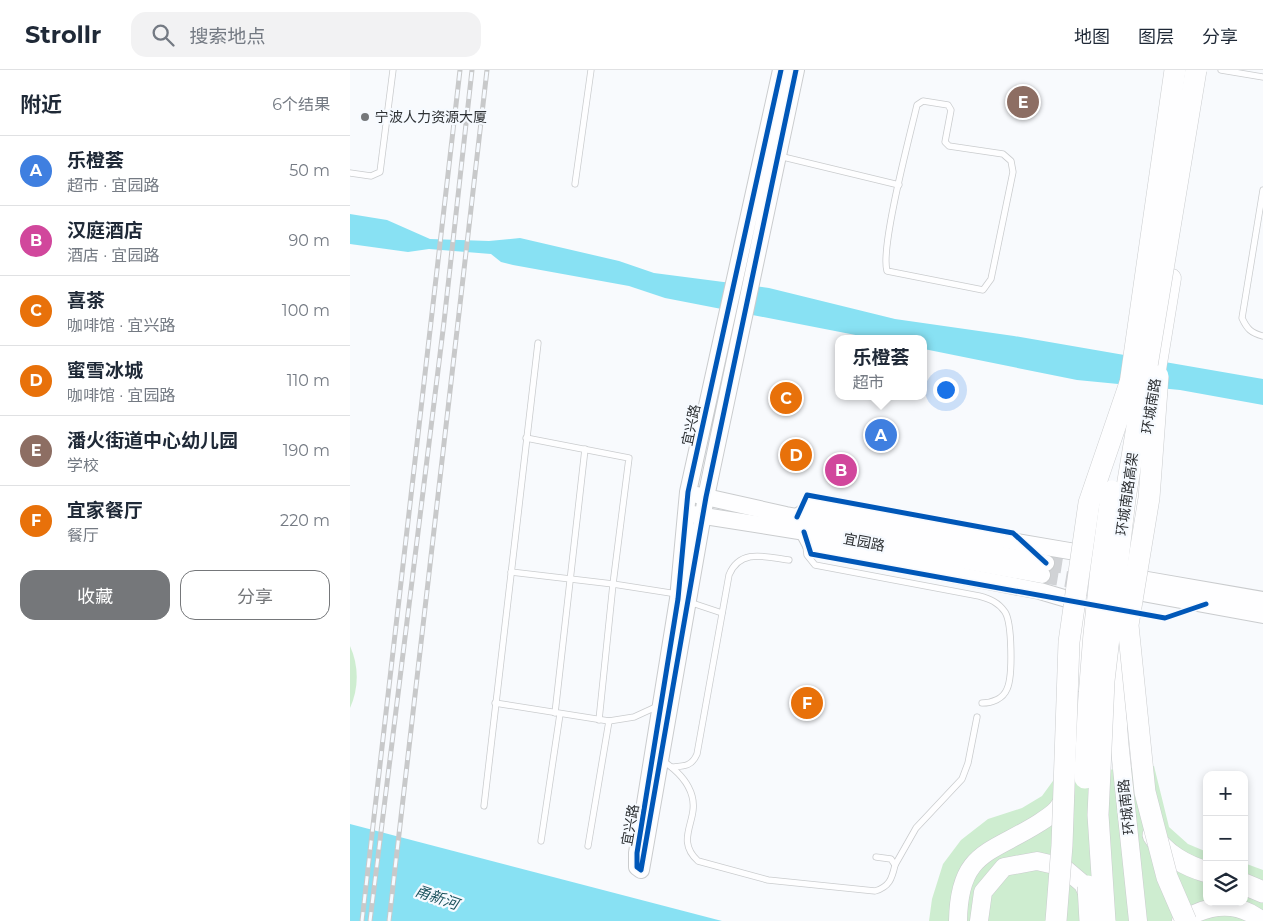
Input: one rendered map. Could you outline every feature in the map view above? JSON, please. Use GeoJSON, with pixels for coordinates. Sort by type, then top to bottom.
{"type":"FeatureCollection","features":[{"type":"Feature","properties":{"kind":"highway","name":"环城南路高架"},"geometry":{"type":"LineString","coordinates":[[1090,921],[1084,816],[1088,702],[1102,551],[1130,383],[1175,70]]}},
{"type":"Feature","properties":{"kind":"highway","name":"环城南路高架"},"geometry":{"type":"LineString","coordinates":[[1106,921],[1098,815],[1104,682],[1125,499],[1196,70]]}},
{"type":"Feature","properties":{"kind":"highway"},"geometry":{"type":"LineString","coordinates":[[1169,233],[1149,498],[1128,625],[1145,792],[1167,877],[1186,921]]}},
{"type":"Feature","properties":{"kind":"highway"},"geometry":{"type":"LineString","coordinates":[[1056,921],[1062,845],[1068,642],[1089,503],[1130,383]]}},
{"type":"Feature","properties":{"kind":"highway"},"geometry":{"type":"LineString","coordinates":[[1115,607],[1124,648],[1138,788],[1150,828],[1157,842],[1177,859],[1203,870]]}},
{"type":"Feature","properties":{"kind":"highway"},"geometry":{"type":"LineString","coordinates":[[1248,886],[1263,892]]}},
{"type":"Feature","properties":{"kind":"main road","name":"环城南路"},"geometry":{"type":"LineString","coordinates":[[1115,921],[1091,694],[1086,605],[1170,70]]}},
{"type":"Feature","properties":{"kind":"main road","name":"环城南路"},"geometry":{"type":"LineString","coordinates":[[1138,921],[1119,740],[1115,607],[1124,571],[1206,70]]}},
{"type":"Feature","properties":{"kind":"main road"},"geometry":{"type":"LineString","coordinates":[[958,921],[959,900],[968,871],[994,846],[1023,833],[1058,810],[1081,760],[1081,651],[1086,605]]}},
{"type":"Feature","properties":{"kind":"main road"},"geometry":{"type":"LineString","coordinates":[[979,921],[983,892],[1004,867],[1037,861],[1063,867],[1083,884],[1099,921]]}},
{"type":"Feature","properties":{"kind":"main road"},"geometry":{"type":"LineString","coordinates":[[1181,921],[1210,906],[1238,908],[1262,921]]}},
{"type":"Feature","properties":{"kind":"street","name":"宜兴路"},"geometry":{"type":"LineString","coordinates":[[781,70],[745,270],[743,317],[703,516],[681,598],[662,704],[662,760],[637,852],[637,867],[642,870],[662,760],[681,598],[685,547],[685,513],[688,492],[725,324],[745,270],[777,156],[796,70]]}},
{"type":"Feature","properties":{"kind":"street","name":"宜园路"},"geometry":{"type":"LineString","coordinates":[[685,513],[1044,569],[688,492]]}},
{"type":"Feature","properties":{"kind":"street","name":"宜园路"},"geometry":{"type":"LineString","coordinates":[[798,517],[812,507],[1094,556]]}},
{"type":"Feature","properties":{"kind":"street"},"geometry":{"type":"LineString","coordinates":[[804,532],[812,547],[1040,590],[1086,605]]}},
{"type":"Feature","properties":{"kind":"street"},"geometry":{"type":"LineString","coordinates":[[1263,600],[1128,583],[1263,614]]}},
{"type":"Feature","properties":{"kind":"lane"},"geometry":{"type":"LineString","coordinates":[[350,173],[371,176],[380,172],[393,70]]}},
{"type":"Feature","properties":{"kind":"lane"},"geometry":{"type":"LineString","coordinates":[[575,184],[591,70]]}},
{"type":"Feature","properties":{"kind":"lane"},"geometry":{"type":"LineString","coordinates":[[1221,70],[1263,77]]}},
{"type":"Feature","properties":{"kind":"lane"},"geometry":{"type":"LineString","coordinates":[[923,101],[948,105],[951,110],[945,142],[949,146],[1003,154],[1011,161],[1012,172],[991,279],[983,290],[887,271],[886,248],[899,185],[917,105],[923,101]]}},
{"type":"Feature","properties":{"kind":"lane"},"geometry":{"type":"LineString","coordinates":[[777,156],[899,185]]}},
{"type":"Feature","properties":{"kind":"lane"},"geometry":{"type":"LineString","coordinates":[[1263,190],[1242,318],[1246,327],[1253,334],[1263,336]]}},
{"type":"Feature","properties":{"kind":"lane"},"geometry":{"type":"LineString","coordinates":[[484,806],[538,343]]}},
{"type":"Feature","properties":{"kind":"lane"},"geometry":{"type":"LineString","coordinates":[[526,438],[629,458],[613,584],[599,720]]}},
{"type":"Feature","properties":{"kind":"lane"},"geometry":{"type":"LineString","coordinates":[[541,842],[557,713],[585,448]]}},
{"type":"Feature","properties":{"kind":"lane"},"geometry":{"type":"LineString","coordinates":[[804,532],[807,556],[815,565],[979,596],[993,600],[1001,606],[1008,621],[1010,677],[1008,689],[991,703],[982,703]]}},
{"type":"Feature","properties":{"kind":"lane"},"geometry":{"type":"LineString","coordinates":[[662,760],[689,765],[694,761],[697,754],[732,566],[741,559],[751,555],[790,560]]}},
{"type":"Feature","properties":{"kind":"lane"},"geometry":{"type":"LineString","coordinates":[[511,572],[613,584],[681,598],[722,613]]}},
{"type":"Feature","properties":{"kind":"lane"},"geometry":{"type":"LineString","coordinates":[[495,703],[609,722],[634,717],[662,704]]}},
{"type":"Feature","properties":{"kind":"lane"},"geometry":{"type":"LineString","coordinates":[[662,760],[685,782],[692,796],[686,844],[689,854],[698,862],[768,880],[875,891],[884,888],[892,879],[896,865],[916,828],[962,779],[968,763],[977,717]]}},
{"type":"Feature","properties":{"kind":"lane"},"geometry":{"type":"LineString","coordinates":[[588,846],[609,722]]}},
{"type":"Feature","properties":{"kind":"lane"},"geometry":{"type":"LineString","coordinates":[[876,857],[892,859],[896,865]]}},
{"type":"Feature","properties":{"kind":"green space"},"geometry":{"type":"Polygon","coordinates":[[[350,646],[355,661],[357,677],[355,693],[350,708],[350,646]]]}},
{"type":"Feature","properties":{"kind":"green space"},"geometry":{"type":"Polygon","coordinates":[[[1154,766],[1169,827],[1188,844],[1203,850],[1203,906],[1248,906],[1248,864],[1263,870],[1263,916],[1245,921],[929,921],[932,899],[943,864],[961,840],[988,819],[1022,808],[1042,796],[1058,774],[1154,766]]]}},
{"type":"Feature","properties":{"kind":"water"},"geometry":{"type":"Polygon","coordinates":[[[350,214],[387,220],[430,239],[489,241],[520,238],[619,261],[654,273],[769,288],[895,319],[1014,336],[1263,379],[1263,405],[1180,390],[1077,380],[927,350],[927,335],[855,335],[665,298],[629,286],[513,265],[501,262],[491,254],[429,249],[408,252],[350,244],[350,214]]]}},
{"type":"Feature","properties":{"kind":"water","name":"甬新河"},"geometry":{"type":"Polygon","coordinates":[[[350,824],[722,921],[350,921],[350,824]]]}},
{"type":"Feature","properties":{"kind":"tunnel"},"geometry":{"type":"LineString","coordinates":[[1046,563],[1091,570]]}},
{"type":"Feature","properties":{"kind":"tunnel"},"geometry":{"type":"LineString","coordinates":[[1042,575],[1090,583]]}},
{"type":"Feature","properties":{"kind":"railway"},"geometry":{"type":"LineString","coordinates":[[362,921],[460,70]]}},
{"type":"Feature","properties":{"kind":"railway"},"geometry":{"type":"LineString","coordinates":[[370,921],[444,322],[472,70]]}},
{"type":"Feature","properties":{"kind":"railway"},"geometry":{"type":"LineString","coordinates":[[389,921],[487,70]]}},
{"type":"Feature","properties":{"kind":"cycle path"},"geometry":{"type":"LineString","coordinates":[[781,70],[688,492],[678,599],[637,853],[637,867],[641,870],[706,497],[796,70]]}},
{"type":"Feature","properties":{"kind":"cycle path"},"geometry":{"type":"LineString","coordinates":[[797,517],[807,495],[1013,533],[1046,563]]}},
{"type":"Feature","properties":{"kind":"cycle path"},"geometry":{"type":"LineString","coordinates":[[804,532],[811,554],[1165,618],[1206,604]]}},
{"type":"Feature","properties":{"kind":"place","name":"潘火街道中心幼儿园"},"geometry":{"type":"Point","coordinates":[1023,102]}},
{"type":"Feature","properties":{"kind":"place","name":"宁波人力资源大厦"},"geometry":{"type":"Point","coordinates":[365,117]}},
{"type":"Feature","properties":{"kind":"place","name":"喜茶"},"geometry":{"type":"Point","coordinates":[786,398]}},
{"type":"Feature","properties":{"kind":"place","name":"乐橙荟"},"geometry":{"type":"Point","coordinates":[881,435]}},
{"type":"Feature","properties":{"kind":"place","name":"蜜雪冰城"},"geometry":{"type":"Point","coordinates":[796,455]}},
{"type":"Feature","properties":{"kind":"place","name":"汉庭酒店"},"geometry":{"type":"Point","coordinates":[841,470]}},
{"type":"Feature","properties":{"kind":"place","name":"宜家餐厅"},"geometry":{"type":"Point","coordinates":[807,703]}}]}
